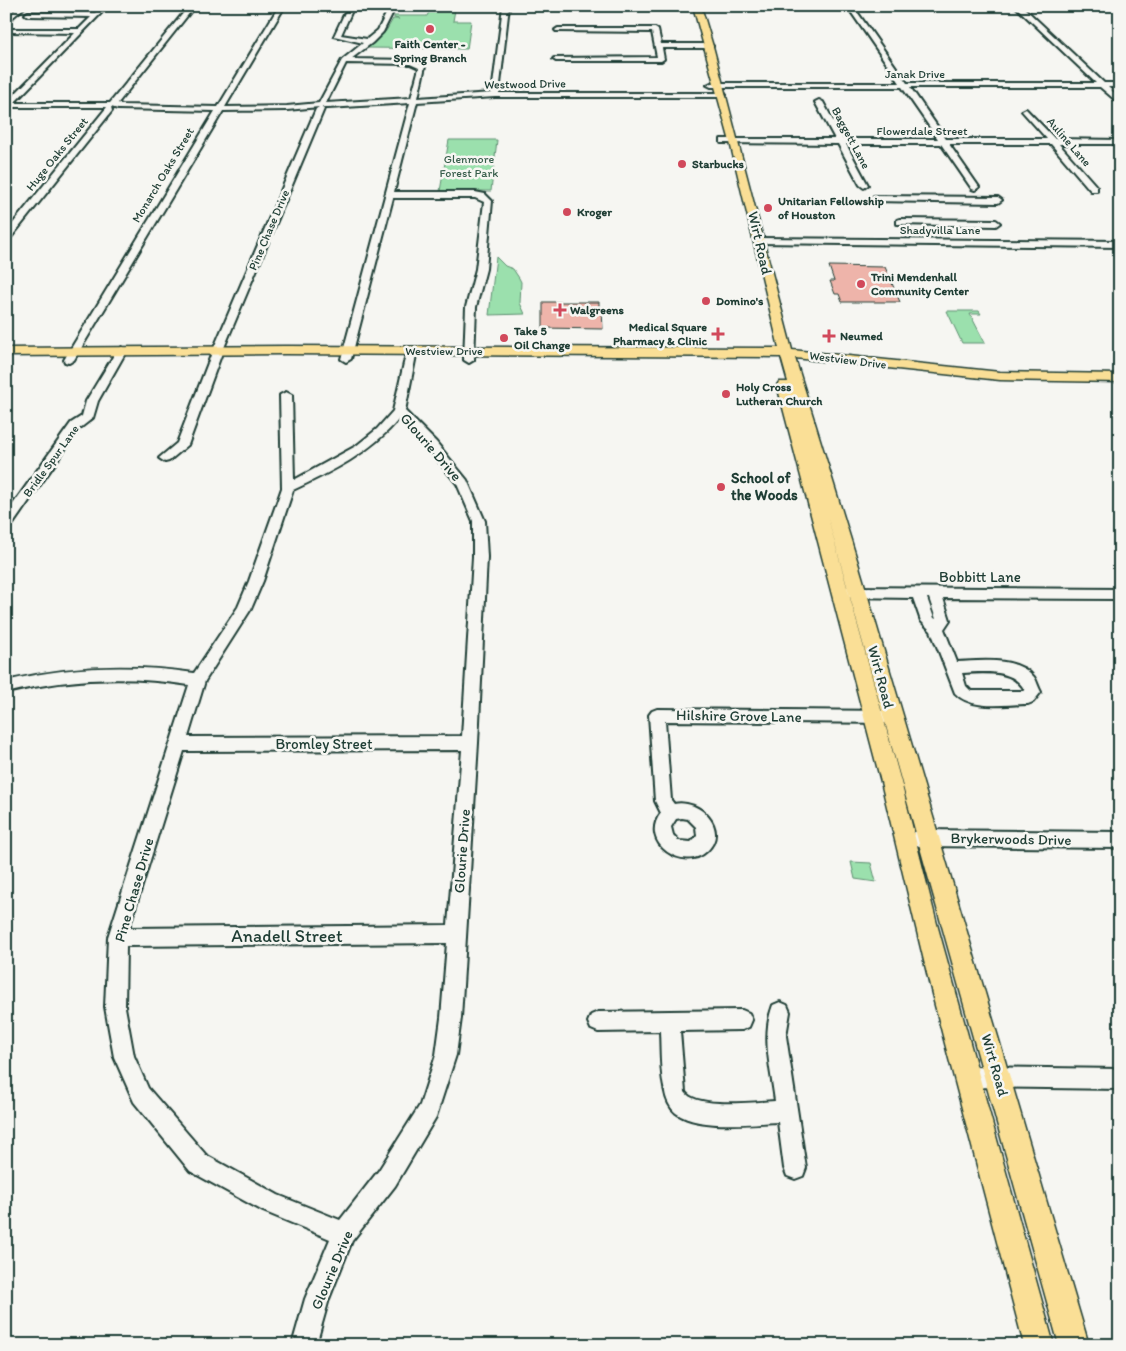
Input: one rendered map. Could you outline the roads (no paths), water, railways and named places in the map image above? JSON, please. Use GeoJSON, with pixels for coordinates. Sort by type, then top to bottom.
{"type":"FeatureCollection","features":[{"type":"Feature","properties":{"kind":"main road","name":"Wirt Road"},"geometry":{"type":"LineString","coordinates":[[693,8],[705,46],[729,141],[759,241],[782,357]]}},
{"type":"Feature","properties":{"kind":"main road","name":"Wirt Road"},"geometry":{"type":"LineString","coordinates":[[729,141],[730,166]]}},
{"type":"Feature","properties":{"kind":"main road","name":"Wirt Road"},"geometry":{"type":"LineString","coordinates":[[761,299],[782,357],[849,592],[915,838],[968,1077],[1014,1243],[1039,1345]]}},
{"type":"Feature","properties":{"kind":"main road","name":"Westview Drive"},"geometry":{"type":"LineString","coordinates":[[6,352],[71,356]]}},
{"type":"Feature","properties":{"kind":"main road","name":"Westview Drive"},"geometry":{"type":"LineString","coordinates":[[6,361],[71,356],[120,355],[782,357],[831,365],[985,380],[1120,387]]}},
{"type":"Feature","properties":{"kind":"main road","name":"Westview Drive"},"geometry":{"type":"LineString","coordinates":[[985,380],[1120,378]]}},
{"type":"Feature","properties":{"kind":"main road","name":"Wirt Road"},"geometry":{"type":"LineString","coordinates":[[915,838],[998,1077],[1074,1345]]}},
{"type":"Feature","properties":{"kind":"street"},"geometry":{"type":"LineString","coordinates":[[6,21],[23,6]]}},
{"type":"Feature","properties":{"kind":"street"},"geometry":{"type":"LineString","coordinates":[[7,106],[105,6]]}},
{"type":"Feature","properties":{"kind":"street","name":"Huge Oaks Street"},"geometry":{"type":"LineString","coordinates":[[6,238],[192,6]]}},
{"type":"Feature","properties":{"kind":"street","name":"Monarch Oaks Street"},"geometry":{"type":"LineString","coordinates":[[71,356],[282,6]]}},
{"type":"Feature","properties":{"kind":"street"},"geometry":{"type":"LineString","coordinates":[[351,6],[337,36],[370,42]]}},
{"type":"Feature","properties":{"kind":"street","name":"Pine Chase Drive"},"geometry":{"type":"LineString","coordinates":[[165,458],[182,445],[217,355],[321,106],[344,61],[370,42],[384,27],[393,6]]}},
{"type":"Feature","properties":{"kind":"street"},"geometry":{"type":"LineString","coordinates":[[495,95],[506,6]]}},
{"type":"Feature","properties":{"kind":"street"},"geometry":{"type":"LineString","coordinates":[[850,6],[974,187]]}},
{"type":"Feature","properties":{"kind":"street"},"geometry":{"type":"LineString","coordinates":[[1018,6],[1120,102]]}},
{"type":"Feature","properties":{"kind":"street"},"geometry":{"type":"LineString","coordinates":[[28,14],[98,14]]}},
{"type":"Feature","properties":{"kind":"street"},"geometry":{"type":"LineString","coordinates":[[53,20],[59,14]]}},
{"type":"Feature","properties":{"kind":"street"},"geometry":{"type":"LineString","coordinates":[[42,30],[47,25]]}},
{"type":"Feature","properties":{"kind":"street"},"geometry":{"type":"LineString","coordinates":[[9,30],[82,31]]}},
{"type":"Feature","properties":{"kind":"street"},"geometry":{"type":"LineString","coordinates":[[556,59],[661,59],[655,30],[558,30]]}},
{"type":"Feature","properties":{"kind":"street"},"geometry":{"type":"LineString","coordinates":[[659,46],[705,46]]}},
{"type":"Feature","properties":{"kind":"street"},"geometry":{"type":"LineString","coordinates":[[344,61],[411,62],[421,65],[422,70],[347,355]]}},
{"type":"Feature","properties":{"kind":"street","name":"Janak Drive"},"geometry":{"type":"LineString","coordinates":[[716,91],[905,85],[1120,85]]}},
{"type":"Feature","properties":{"kind":"street","name":"Westwood Drive"},"geometry":{"type":"LineString","coordinates":[[7,106],[221,108],[321,106],[495,95],[716,91]]}},
{"type":"Feature","properties":{"kind":"street","name":"Baggett Lane"},"geometry":{"type":"LineString","coordinates":[[819,102],[864,185]]}},
{"type":"Feature","properties":{"kind":"street","name":"Auline Lane"},"geometry":{"type":"LineString","coordinates":[[1026,111],[1094,189]]}},
{"type":"Feature","properties":{"kind":"street","name":"Flowerdale Street"},"geometry":{"type":"LineString","coordinates":[[729,141],[1120,142]]}},
{"type":"Feature","properties":{"kind":"street"},"geometry":{"type":"LineString","coordinates":[[389,195],[475,195],[482,196],[488,201],[481,269],[471,307],[468,356]]}},
{"type":"Feature","properties":{"kind":"street"},"geometry":{"type":"LineString","coordinates":[[874,199],[900,221],[995,222]]}},
{"type":"Feature","properties":{"kind":"street"},"geometry":{"type":"LineString","coordinates":[[995,222],[998,200]]}},
{"type":"Feature","properties":{"kind":"street"},"geometry":{"type":"LineString","coordinates":[[900,221],[995,222]]}},
{"type":"Feature","properties":{"kind":"street","name":"Shadyvilla Lane"},"geometry":{"type":"LineString","coordinates":[[759,241],[900,221],[995,222],[1120,244]]}},
{"type":"Feature","properties":{"kind":"street","name":"Bridle Spur Lane"},"geometry":{"type":"LineString","coordinates":[[8,521],[75,426],[87,418],[92,402],[120,355]]}},
{"type":"Feature","properties":{"kind":"street","name":"Glourie Drive"},"geometry":{"type":"LineString","coordinates":[[304,1345],[317,1299],[344,1233],[387,1178],[429,1110],[446,1055],[451,1018],[470,743],[480,556],[479,521],[462,483],[432,446],[399,412],[411,355]]}},
{"type":"Feature","properties":{"kind":"street","name":"Pine Chase Drive"},"geometry":{"type":"LineString","coordinates":[[286,395],[288,488],[256,581],[244,609],[198,680],[118,937],[115,1007],[124,1057],[141,1095],[198,1163],[271,1203],[344,1233]]}},
{"type":"Feature","properties":{"kind":"street"},"geometry":{"type":"LineString","coordinates":[[288,488],[330,467],[357,450],[380,433],[399,412]]}},
{"type":"Feature","properties":{"kind":"street","name":"Bobbitt Lane"},"geometry":{"type":"LineString","coordinates":[[849,592],[1120,594]]}},
{"type":"Feature","properties":{"kind":"street"},"geometry":{"type":"LineString","coordinates":[[918,592],[928,621],[937,628],[951,668],[960,689],[967,696],[977,698],[1028,698],[1033,692],[1031,685],[1024,676],[1007,669],[951,668]]}},
{"type":"Feature","properties":{"kind":"street"},"geometry":{"type":"LineString","coordinates":[[934,592],[943,620],[937,628]]}},
{"type":"Feature","properties":{"kind":"street"},"geometry":{"type":"LineString","coordinates":[[6,687],[55,678],[116,672],[162,674],[198,680]]}},
{"type":"Feature","properties":{"kind":"street","name":"Hilshire Grove Lane"},"geometry":{"type":"LineString","coordinates":[[670,814],[663,802],[657,715],[882,717]]}},
{"type":"Feature","properties":{"kind":"street","name":"Bromley Street"},"geometry":{"type":"LineString","coordinates":[[178,744],[470,743]]}},
{"type":"Feature","properties":{"kind":"street","name":"Brykerwoods Drive"},"geometry":{"type":"LineString","coordinates":[[915,838],[1120,840]]}},
{"type":"Feature","properties":{"kind":"street","name":"Anadell Street"},"geometry":{"type":"LineString","coordinates":[[118,937],[456,934]]}},
{"type":"Feature","properties":{"kind":"street"},"geometry":{"type":"LineString","coordinates":[[780,1012],[776,1023],[776,1036],[795,1168]]}},
{"type":"Feature","properties":{"kind":"street"},"geometry":{"type":"LineString","coordinates":[[598,1022],[742,1020]]}},
{"type":"Feature","properties":{"kind":"street"},"geometry":{"type":"LineString","coordinates":[[668,1021],[675,1092],[678,1102],[683,1106],[700,1111],[787,1111]]}},
{"type":"Feature","properties":{"kind":"street"},"geometry":{"type":"LineString","coordinates":[[968,1077],[1120,1079]]}},
{"type":"Feature","properties":{"kind":"place","name":"Faith Center - Spring Branch"},"geometry":{"type":"Point","coordinates":[430,29]}},
{"type":"Feature","properties":{"kind":"place","name":"Starbucks"},"geometry":{"type":"Point","coordinates":[682,164]}},
{"type":"Feature","properties":{"kind":"place","name":"Unitarian Fellowship of Houston"},"geometry":{"type":"Point","coordinates":[768,208]}},
{"type":"Feature","properties":{"kind":"place","name":"Kroger"},"geometry":{"type":"Point","coordinates":[567,212]}},
{"type":"Feature","properties":{"kind":"place","name":"Trini Mendenhall Community Center"},"geometry":{"type":"Point","coordinates":[861,284]}},
{"type":"Feature","properties":{"kind":"place","name":"Domino's"},"geometry":{"type":"Point","coordinates":[706,301]}},
{"type":"Feature","properties":{"kind":"place","name":"Walgreens"},"geometry":{"type":"Point","coordinates":[560,310]}},
{"type":"Feature","properties":{"kind":"place","name":"Medical Square Pharmacy & Clinic"},"geometry":{"type":"Point","coordinates":[718,334]}},
{"type":"Feature","properties":{"kind":"place","name":"Neumed"},"geometry":{"type":"Point","coordinates":[829,336]}},
{"type":"Feature","properties":{"kind":"place","name":"Take 5 Oil Change"},"geometry":{"type":"Point","coordinates":[504,338]}},
{"type":"Feature","properties":{"kind":"place","name":"Holy Cross Lutheran Church"},"geometry":{"type":"Point","coordinates":[726,394]}},
{"type":"Feature","properties":{"kind":"place","name":"School of the Woods"},"geometry":{"type":"Point","coordinates":[721,487]}},
{"type":"Feature","properties":{"kind":"park label","name":"Glenmore Forest Park"},"geometry":{"type":"Point","coordinates":[469,166]}}]}
